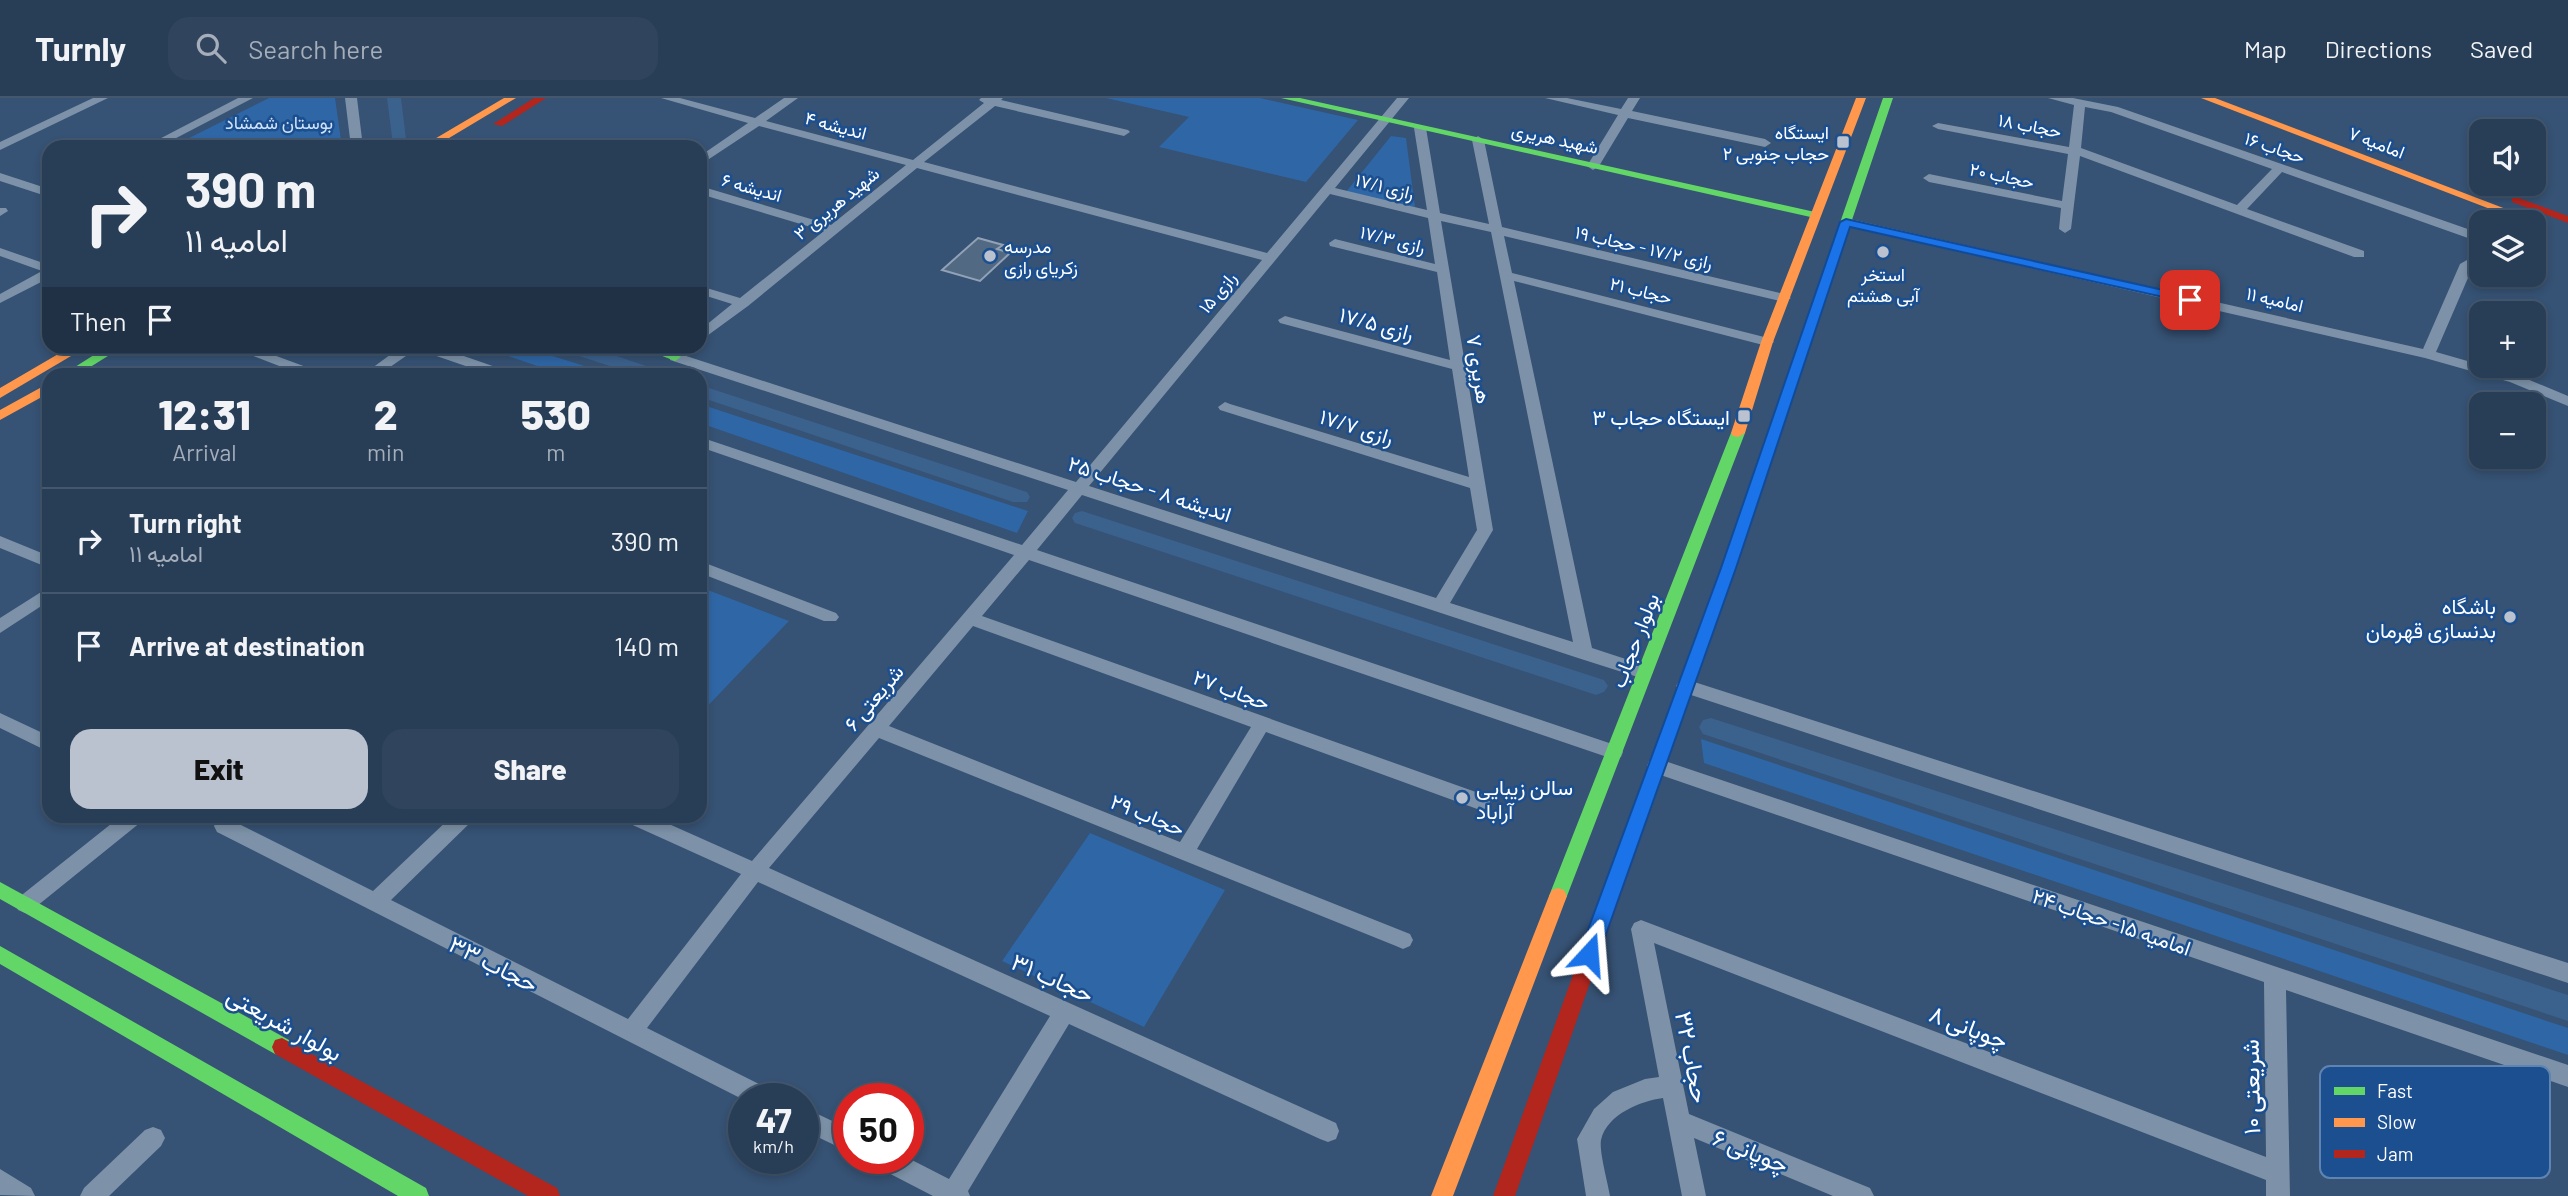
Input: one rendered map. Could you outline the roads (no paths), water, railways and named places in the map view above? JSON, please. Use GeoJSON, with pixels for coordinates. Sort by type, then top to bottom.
{"type":"FeatureCollection","features":[{"type":"Feature","properties":{"kind":"main road"},"geometry":{"type":"LineString","coordinates":[[438,140],[511,98]]}},
{"type":"Feature","properties":{"kind":"main road"},"geometry":{"type":"LineString","coordinates":[[470,140],[541,98]]}},
{"type":"Feature","properties":{"kind":"main road","name":"شهید هریری"},"geometry":{"type":"LineString","coordinates":[[1286,98],[1815,215]]}},
{"type":"Feature","properties":{"kind":"main road","name":"بولوار حجاب"},"geometry":{"type":"LineString","coordinates":[[1504,1196],[1685,686],[1754,438],[1767,342],[1861,98]]}},
{"type":"Feature","properties":{"kind":"main road","name":"بولوار حجاب"},"geometry":{"type":"LineString","coordinates":[[1442,1196],[1644,673],[1754,438],[1846,222],[1888,98]]}},
{"type":"Feature","properties":{"kind":"main road","name":"امامیه ۷"},"geometry":{"type":"LineString","coordinates":[[2206,98],[2502,210]]}},
{"type":"Feature","properties":{"kind":"main road","name":"امامیه ۷"},"geometry":{"type":"LineString","coordinates":[[2242,98],[2568,220]]}},
{"type":"Feature","properties":{"kind":"main road","name":"امامیه ۷"},"geometry":{"type":"LineString","coordinates":[[2546,227],[2568,235]]}},
{"type":"Feature","properties":{"kind":"main road"},"geometry":{"type":"LineString","coordinates":[[44,368],[68,354]]}},
{"type":"Feature","properties":{"kind":"main road"},"geometry":{"type":"LineString","coordinates":[[81,368],[105,354]]}},
{"type":"Feature","properties":{"kind":"main road","name":"اندیشه ۸ - حجاب ۲۵"},"geometry":{"type":"LineString","coordinates":[[666,354],[675,357]]}},
{"type":"Feature","properties":{"kind":"main road"},"geometry":{"type":"LineString","coordinates":[[0,394],[42,369]]}},
{"type":"Feature","properties":{"kind":"main road"},"geometry":{"type":"LineString","coordinates":[[0,416],[42,391]]}},
{"type":"Feature","properties":{"kind":"main road","name":"بولوار شریعتی"},"geometry":{"type":"LineString","coordinates":[[0,890],[549,1196]]}},
{"type":"Feature","properties":{"kind":"main road"},"geometry":{"type":"LineString","coordinates":[[0,954],[418,1196]]}},
{"type":"Feature","properties":{"kind":"street"},"geometry":{"type":"LineString","coordinates":[[0,146],[102,98]]}},
{"type":"Feature","properties":{"kind":"street"},"geometry":{"type":"LineString","coordinates":[[164,140],[247,98]]}},
{"type":"Feature","properties":{"kind":"street"},"geometry":{"type":"LineString","coordinates":[[351,98],[356,140]]}},
{"type":"Feature","properties":{"kind":"street","name":"اندیشه ۴"},"geometry":{"type":"LineString","coordinates":[[667,98],[1271,258]]}},
{"type":"Feature","properties":{"kind":"street"},"geometry":{"type":"LineString","coordinates":[[707,156],[792,98]]}},
{"type":"Feature","properties":{"kind":"street"},"geometry":{"type":"LineString","coordinates":[[978,98],[1124,132]]}},
{"type":"Feature","properties":{"kind":"street","name":"رازی ۱۵"},"geometry":{"type":"LineString","coordinates":[[1026,552],[1403,98]]}},
{"type":"Feature","properties":{"kind":"street"},"geometry":{"type":"LineString","coordinates":[[1551,98],[1765,143]]}},
{"type":"Feature","properties":{"kind":"street"},"geometry":{"type":"LineString","coordinates":[[1593,166],[1634,98]]}},
{"type":"Feature","properties":{"kind":"street","name":"حجاب ۱۶"},"geometry":{"type":"LineString","coordinates":[[2054,98],[2114,109],[2469,234]]}},
{"type":"Feature","properties":{"kind":"street","name":"شهید هریری ۳"},"geometry":{"type":"LineString","coordinates":[[707,331],[995,100]]}},
{"type":"Feature","properties":{"kind":"street"},"geometry":{"type":"LineString","coordinates":[[2065,229],[2080,103]]}},
{"type":"Feature","properties":{"kind":"street","name":"حجاب ۱۸"},"geometry":{"type":"LineString","coordinates":[[1938,125],[2074,151],[2358,254]]}},
{"type":"Feature","properties":{"kind":"street","name":"هریری ۷"},"geometry":{"type":"LineString","coordinates":[[1420,128],[1485,530],[1440,606]]}},
{"type":"Feature","properties":{"kind":"street"},"geometry":{"type":"LineString","coordinates":[[1478,140],[1584,653]]}},
{"type":"Feature","properties":{"kind":"street"},"geometry":{"type":"LineString","coordinates":[[2239,210],[2280,167]]}},
{"type":"Feature","properties":{"kind":"street"},"geometry":{"type":"LineString","coordinates":[[0,177],[42,191]]}},
{"type":"Feature","properties":{"kind":"street","name":"حجاب ۲۰"},"geometry":{"type":"LineString","coordinates":[[1929,178],[2068,206]]}},
{"type":"Feature","properties":{"kind":"street","name":"رازی ۱۷/۱"},"geometry":{"type":"LineString","coordinates":[[1328,190],[1496,229]]}},
{"type":"Feature","properties":{"kind":"street","name":"اندیشه ۶"},"geometry":{"type":"LineString","coordinates":[[707,192],[834,230]]}},
{"type":"Feature","properties":{"kind":"street","name":"امامیه ۱۱"},"geometry":{"type":"LineString","coordinates":[[1846,222],[2428,354],[2515,379],[2568,401]]}},
{"type":"Feature","properties":{"kind":"street","name":"رازی ۱۷/۲ - حجاب ۱۹"},"geometry":{"type":"LineString","coordinates":[[1496,229],[1784,298]]}},
{"type":"Feature","properties":{"kind":"street","name":"رازی ۱۷/۳"},"geometry":{"type":"LineString","coordinates":[[1335,243],[1443,270]]}},
{"type":"Feature","properties":{"kind":"street"},"geometry":{"type":"LineString","coordinates":[[0,252],[42,268]]}},
{"type":"Feature","properties":{"kind":"street"},"geometry":{"type":"LineString","coordinates":[[2428,354],[2467,264]]}},
{"type":"Feature","properties":{"kind":"street"},"geometry":{"type":"LineString","coordinates":[[0,299],[42,275]]}},
{"type":"Feature","properties":{"kind":"street","name":"حجاب ۲۱"},"geometry":{"type":"LineString","coordinates":[[1506,275],[1767,342]]}},
{"type":"Feature","properties":{"kind":"street"},"geometry":{"type":"LineString","coordinates":[[707,291],[743,303]]}},
{"type":"Feature","properties":{"kind":"street","name":"رازی ۱۷/۵"},"geometry":{"type":"LineString","coordinates":[[1285,320],[1458,366]]}},
{"type":"Feature","properties":{"kind":"street"},"geometry":{"type":"LineString","coordinates":[[256,354],[295,368]]}},
{"type":"Feature","properties":{"kind":"street"},"geometry":{"type":"LineString","coordinates":[[380,368],[400,354]]}},
{"type":"Feature","properties":{"kind":"street"},"geometry":{"type":"LineString","coordinates":[[443,354],[484,368]]}},
{"type":"Feature","properties":{"kind":"street"},"geometry":{"type":"LineString","coordinates":[[675,357],[679,354]]}},
{"type":"Feature","properties":{"kind":"street","name":"اندیشه ۸ - حجاب ۲۵"},"geometry":{"type":"LineString","coordinates":[[675,357],[1644,673]]}},
{"type":"Feature","properties":{"kind":"street","name":"رازی ۱۷/۷"},"geometry":{"type":"LineString","coordinates":[[1225,407],[1477,485]]}},
{"type":"Feature","properties":{"kind":"street"},"geometry":{"type":"LineString","coordinates":[[707,444],[1614,752]]}},
{"type":"Feature","properties":{"kind":"street"},"geometry":{"type":"LineString","coordinates":[[0,542],[42,559]]}},
{"type":"Feature","properties":{"kind":"street","name":"شریعتی ۶"},"geometry":{"type":"LineString","coordinates":[[631,1032],[755,871],[1026,552]]}},
{"type":"Feature","properties":{"kind":"street"},"geometry":{"type":"LineString","coordinates":[[707,570],[830,617]]}},
{"type":"Feature","properties":{"kind":"street"},"geometry":{"type":"LineString","coordinates":[[0,627],[42,598]]}},
{"type":"Feature","properties":{"kind":"street","name":"حجاب ۲۷"},"geometry":{"type":"LineString","coordinates":[[970,618],[1480,802]]}},
{"type":"Feature","properties":{"kind":"street"},"geometry":{"type":"LineString","coordinates":[[1685,686],[2568,973]]}},
{"type":"Feature","properties":{"kind":"street"},"geometry":{"type":"LineString","coordinates":[[0,720],[42,741]]}},
{"type":"Feature","properties":{"kind":"street"},"geometry":{"type":"LineString","coordinates":[[1184,853],[1262,724]]}},
{"type":"Feature","properties":{"kind":"street","name":"حجاب ۲۹"},"geometry":{"type":"LineString","coordinates":[[876,729],[1404,940]]}},
{"type":"Feature","properties":{"kind":"street","name":"امامیه ۱۵- حجاب ۲۴"},"geometry":{"type":"LineString","coordinates":[[1656,766],[2538,1066]]}},
{"type":"Feature","properties":{"kind":"street"},"geometry":{"type":"LineString","coordinates":[[25,904],[125,823]]}},
{"type":"Feature","properties":{"kind":"street"},"geometry":{"type":"LineString","coordinates":[[375,902],[457,823]]}},
{"type":"Feature","properties":{"kind":"street","name":"حجاب ۳۱"},"geometry":{"type":"LineString","coordinates":[[649,823],[1328,1131]]}},
{"type":"Feature","properties":{"kind":"street","name":"حجاب ۳۳"},"geometry":{"type":"LineString","coordinates":[[224,827],[733,1083]]}},
{"type":"Feature","properties":{"kind":"street","name":"حجاب ۳۲"},"geometry":{"type":"LineString","coordinates":[[1641,929],[1694,1196]]}},
{"type":"Feature","properties":{"kind":"street","name":"چوپانی ۸"},"geometry":{"type":"LineString","coordinates":[[1641,929],[2278,1173]]}},
{"type":"Feature","properties":{"kind":"street","name":"شریعتی ۱۰"},"geometry":{"type":"LineString","coordinates":[[2275,977],[2278,1196]]}},
{"type":"Feature","properties":{"kind":"street"},"geometry":{"type":"LineString","coordinates":[[914,1174],[955,1195],[1065,1012]]}},
{"type":"Feature","properties":{"kind":"street","name":"امامیه ۱۵- حجاب ۲۴"},"geometry":{"type":"LineString","coordinates":[[2550,1070],[2568,1076]]}},
{"type":"Feature","properties":{"kind":"street"},"geometry":{"type":"LineString","coordinates":[[1598,1196],[1589,1139],[1602,1117],[1621,1100],[1645,1090],[1672,1086]]}},
{"type":"Feature","properties":{"kind":"street","name":"چوپانی ۶"},"geometry":{"type":"LineString","coordinates":[[1679,1121],[1861,1196]]}},
{"type":"Feature","properties":{"kind":"street"},"geometry":{"type":"LineString","coordinates":[[92,1196],[153,1138]]}},
{"type":"Feature","properties":{"kind":"street"},"geometry":{"type":"LineString","coordinates":[[0,1181],[23,1196]]}},
{"type":"Feature","properties":{"kind":"waterway"},"geometry":{"type":"LineString","coordinates":[[394,98],[400,140]]}},
{"type":"Feature","properties":{"kind":"waterway"},"geometry":{"type":"LineString","coordinates":[[591,354],[633,368]]}},
{"type":"Feature","properties":{"kind":"waterway"},"geometry":{"type":"LineString","coordinates":[[707,393],[1020,497]]}},
{"type":"Feature","properties":{"kind":"waterway"},"geometry":{"type":"LineString","coordinates":[[1082,518],[1596,686]]}},
{"type":"Feature","properties":{"kind":"waterway"},"geometry":{"type":"LineString","coordinates":[[1711,727],[2568,1008]]}},
{"type":"Feature","properties":{"kind":"place","name":"ایستگاه حجاب جنوبی ۲"},"geometry":{"type":"Point","coordinates":[1843,142]}},
{"type":"Feature","properties":{"kind":"place","name":"استخر آبی هشتم"},"geometry":{"type":"Point","coordinates":[1883,252]}},
{"type":"Feature","properties":{"kind":"place","name":"مدرسه زکریای رازی"},"geometry":{"type":"Point","coordinates":[990,256]}},
{"type":"Feature","properties":{"kind":"place","name":"ایستگاه حجاب ۳"},"geometry":{"type":"Point","coordinates":[1744,416]}},
{"type":"Feature","properties":{"kind":"place","name":"باشگاه بدنسازی قهرمان"},"geometry":{"type":"Point","coordinates":[2510,617]}},
{"type":"Feature","properties":{"kind":"place","name":"سالن زیبایی آراباد"},"geometry":{"type":"Point","coordinates":[1462,798]}},
{"type":"Feature","properties":{"kind":"park label","name":"بوستان شمشاد"},"geometry":{"type":"Point","coordinates":[279,122]}}]}
